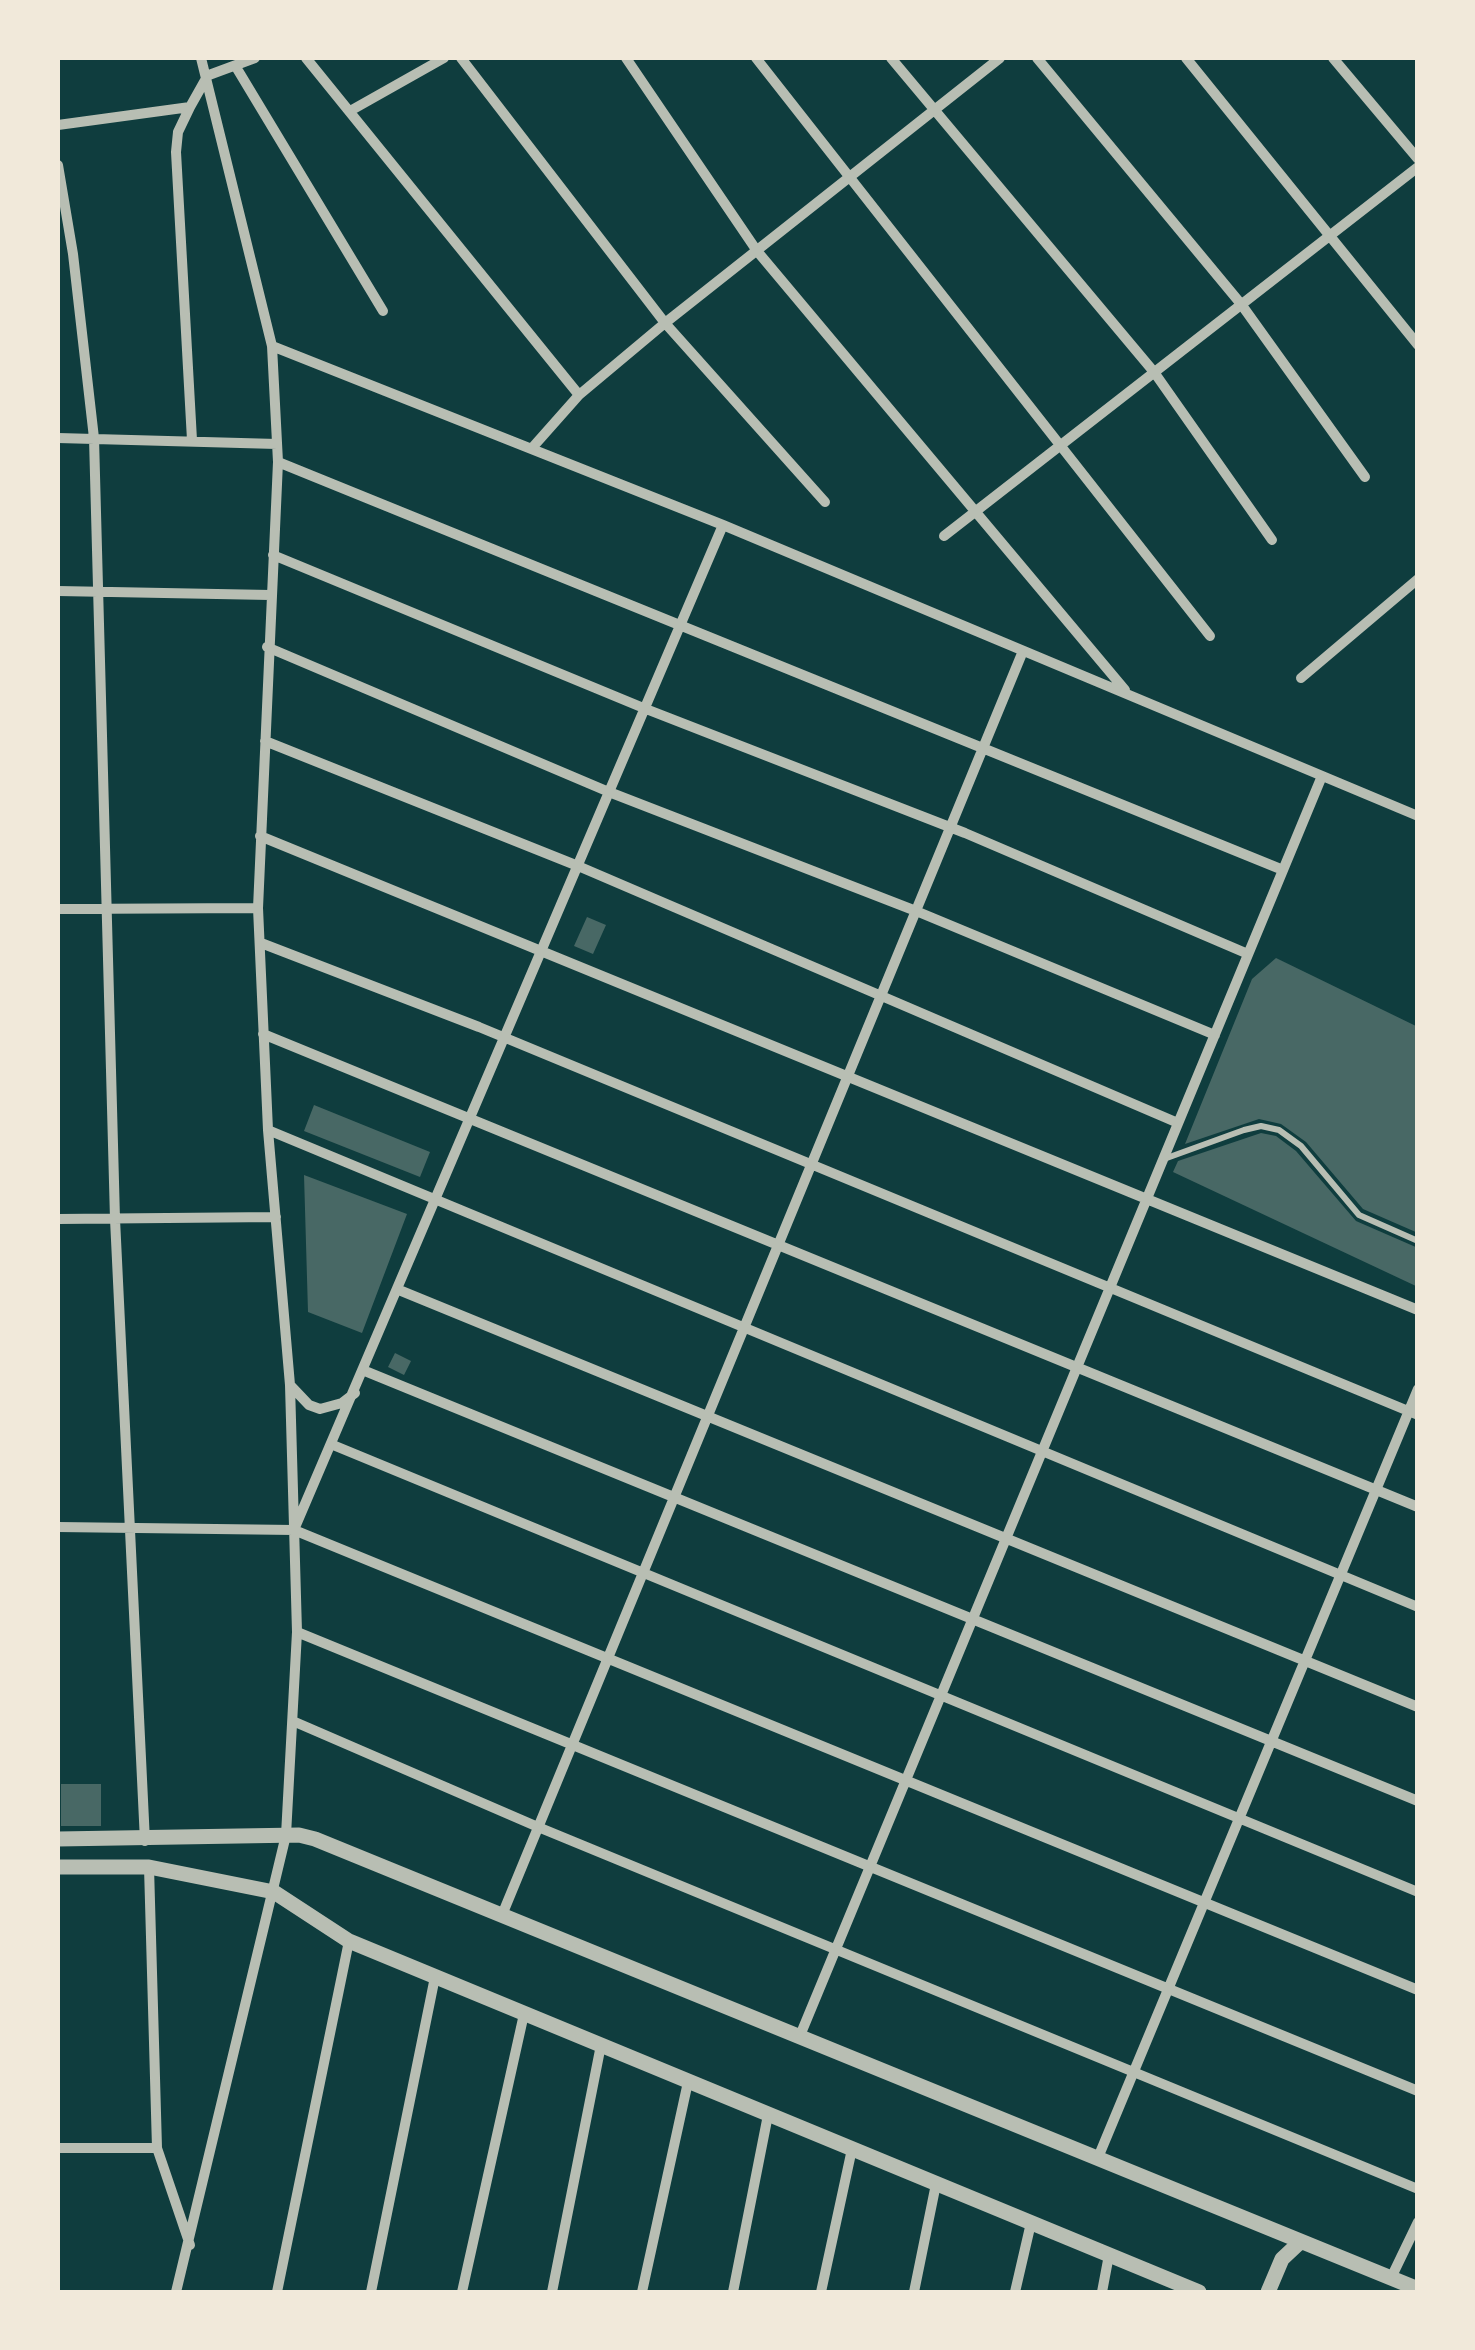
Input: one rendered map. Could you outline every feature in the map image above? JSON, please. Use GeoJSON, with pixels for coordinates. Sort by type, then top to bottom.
{"type":"FeatureCollection","features":[{"type":"Feature","properties":{"kind":"street"},"geometry":{"type":"LineString","coordinates":[[176,2292],[286,1836],[297,1632],[290,1384],[268,1130],[258,908],[278,462],[272,346],[209,75],[201,58]]}},
{"type":"Feature","properties":{"kind":"street"},"geometry":{"type":"LineString","coordinates":[[192,440],[178,132],[209,75],[255,58]]}},
{"type":"Feature","properties":{"kind":"street"},"geometry":{"type":"LineString","coordinates":[[306,58],[580,395]]}},
{"type":"Feature","properties":{"kind":"street"},"geometry":{"type":"LineString","coordinates":[[350,112],[444,58]]}},
{"type":"Feature","properties":{"kind":"street"},"geometry":{"type":"LineString","coordinates":[[461,58],[664,324],[825,502]]}},
{"type":"Feature","properties":{"kind":"street"},"geometry":{"type":"LineString","coordinates":[[626,58],[757,251],[1128,695]]}},
{"type":"Feature","properties":{"kind":"street"},"geometry":{"type":"LineString","coordinates":[[756,58],[848,180],[1210,636]]}},
{"type":"Feature","properties":{"kind":"street"},"geometry":{"type":"LineString","coordinates":[[891,58],[1154,372],[1272,540]]}},
{"type":"Feature","properties":{"kind":"street"},"geometry":{"type":"LineString","coordinates":[[532,448],[580,395],[664,324],[1000,58]]}},
{"type":"Feature","properties":{"kind":"street"},"geometry":{"type":"LineString","coordinates":[[1037,58],[1241,304],[1365,477]]}},
{"type":"Feature","properties":{"kind":"street"},"geometry":{"type":"LineString","coordinates":[[1186,58],[1418,345]]}},
{"type":"Feature","properties":{"kind":"street"},"geometry":{"type":"LineString","coordinates":[[1333,58],[1418,158]]}},
{"type":"Feature","properties":{"kind":"street"},"geometry":{"type":"LineString","coordinates":[[236,68],[384,311]]}},
{"type":"Feature","properties":{"kind":"street"},"geometry":{"type":"LineString","coordinates":[[58,125],[190,107]]}},
{"type":"Feature","properties":{"kind":"street"},"geometry":{"type":"LineString","coordinates":[[58,166],[74,254],[94,438],[116,1219],[146,1841]]}},
{"type":"Feature","properties":{"kind":"street"},"geometry":{"type":"LineString","coordinates":[[944,536],[1418,167]]}},
{"type":"Feature","properties":{"kind":"street"},"geometry":{"type":"LineString","coordinates":[[272,346],[722,525],[1418,816]]}},
{"type":"Feature","properties":{"kind":"street"},"geometry":{"type":"LineString","coordinates":[[58,438],[277,444]]}},
{"type":"Feature","properties":{"kind":"street"},"geometry":{"type":"LineString","coordinates":[[278,462],[1283,870]]}},
{"type":"Feature","properties":{"kind":"street"},"geometry":{"type":"LineString","coordinates":[[294,1530],[722,525]]}},
{"type":"Feature","properties":{"kind":"street"},"geometry":{"type":"LineString","coordinates":[[273,555],[646,710],[950,828],[1248,954]]}},
{"type":"Feature","properties":{"kind":"street"},"geometry":{"type":"LineString","coordinates":[[1301,678],[1418,578]]}},
{"type":"Feature","properties":{"kind":"street"},"geometry":{"type":"LineString","coordinates":[[58,592],[270,595]]}},
{"type":"Feature","properties":{"kind":"street"},"geometry":{"type":"LineString","coordinates":[[267,647],[610,792],[916,911],[1215,1035]]}},
{"type":"Feature","properties":{"kind":"street"},"geometry":{"type":"LineString","coordinates":[[502,1915],[1023,651]]}},
{"type":"Feature","properties":{"kind":"street"},"geometry":{"type":"LineString","coordinates":[[265,741],[578,866],[1178,1123]]}},
{"type":"Feature","properties":{"kind":"street"},"geometry":{"type":"LineString","coordinates":[[799,2038],[1322,776]]}},
{"type":"Feature","properties":{"kind":"street"},"geometry":{"type":"LineString","coordinates":[[260,836],[544,948],[1418,1310]]}},
{"type":"Feature","properties":{"kind":"street"},"geometry":{"type":"LineString","coordinates":[[58,908],[258,908]]}},
{"type":"Feature","properties":{"kind":"street"},"geometry":{"type":"LineString","coordinates":[[261,943],[506,1038],[1413,1413]]}},
{"type":"Feature","properties":{"kind":"street"},"geometry":{"type":"LineString","coordinates":[[262,1034],[1418,1507]]}},
{"type":"Feature","properties":{"kind":"street"},"geometry":{"type":"LineString","coordinates":[[268,1130],[1418,1607]]}},
{"type":"Feature","properties":{"kind":"street"},"geometry":{"type":"LineString","coordinates":[[58,1219],[276,1217]]}},
{"type":"Feature","properties":{"kind":"street"},"geometry":{"type":"LineString","coordinates":[[399,1290],[1418,1707]]}},
{"type":"Feature","properties":{"kind":"street"},"geometry":{"type":"LineString","coordinates":[[364,1370],[1418,1802]]}},
{"type":"Feature","properties":{"kind":"street"},"geometry":{"type":"LineString","coordinates":[[290,1384],[309,1405],[320,1409],[342,1403],[356,1392]]}},
{"type":"Feature","properties":{"kind":"street"},"geometry":{"type":"LineString","coordinates":[[1096,2161],[1376,1490],[1413,1413],[1418,1389]]}},
{"type":"Feature","properties":{"kind":"street"},"geometry":{"type":"LineString","coordinates":[[333,1445],[1418,1892]]}},
{"type":"Feature","properties":{"kind":"street"},"geometry":{"type":"LineString","coordinates":[[58,1526],[294,1530],[1418,1990]]}},
{"type":"Feature","properties":{"kind":"street"},"geometry":{"type":"LineString","coordinates":[[297,1632],[1418,2091]]}},
{"type":"Feature","properties":{"kind":"street"},"geometry":{"type":"LineString","coordinates":[[295,1722],[538,1827],[1418,2190]]}},
{"type":"Feature","properties":{"kind":"street"},"geometry":{"type":"LineString","coordinates":[[58,1839],[315,1839],[1391,2285],[1418,2289]]}},
{"type":"Feature","properties":{"kind":"street"},"geometry":{"type":"LineString","coordinates":[[58,1867],[150,1867],[274,1892],[349,1941],[1196,2292]]}},
{"type":"Feature","properties":{"kind":"street"},"geometry":{"type":"LineString","coordinates":[[150,1867],[157,2148],[190,2246]]}},
{"type":"Feature","properties":{"kind":"street"},"geometry":{"type":"LineString","coordinates":[[278,2292],[349,1941]]}},
{"type":"Feature","properties":{"kind":"street"},"geometry":{"type":"LineString","coordinates":[[371,2292],[436,1978]]}},
{"type":"Feature","properties":{"kind":"street"},"geometry":{"type":"LineString","coordinates":[[462,2292],[524,2014]]}},
{"type":"Feature","properties":{"kind":"street"},"geometry":{"type":"LineString","coordinates":[[552,2292],[601,2046]]}},
{"type":"Feature","properties":{"kind":"street"},"geometry":{"type":"LineString","coordinates":[[642,2292],[688,2082]]}},
{"type":"Feature","properties":{"kind":"street"},"geometry":{"type":"LineString","coordinates":[[733,2292],[768,2115]]}},
{"type":"Feature","properties":{"kind":"street"},"geometry":{"type":"LineString","coordinates":[[58,2148],[157,2148]]}},
{"type":"Feature","properties":{"kind":"street"},"geometry":{"type":"LineString","coordinates":[[821,2292],[852,2150]]}},
{"type":"Feature","properties":{"kind":"street"},"geometry":{"type":"LineString","coordinates":[[914,2292],[936,2184]]}},
{"type":"Feature","properties":{"kind":"street"},"geometry":{"type":"LineString","coordinates":[[1391,2285],[1418,2222]]}},
{"type":"Feature","properties":{"kind":"street"},"geometry":{"type":"LineString","coordinates":[[1016,2292],[1031,2223]]}},
{"type":"Feature","properties":{"kind":"street"},"geometry":{"type":"LineString","coordinates":[[1268,2292],[1282,2259],[1298,2244]]}},
{"type":"Feature","properties":{"kind":"street"},"geometry":{"type":"LineString","coordinates":[[1102,2292],[1109,2255]]}},
{"type":"Feature","properties":{"kind":"lane"},"geometry":{"type":"LineString","coordinates":[[1163,1160],[1244,1130],[1261,1126],[1279,1130],[1301,1146],[1359,1215],[1418,1241]]}},
{"type":"Feature","properties":{"kind":"building"},"geometry":{"type":"Polygon","coordinates":[[[587,917],[606,925],[593,954],[574,946],[587,917]]]}},
{"type":"Feature","properties":{"kind":"building"},"geometry":{"type":"Polygon","coordinates":[[[1276,958],[1418,1027],[1418,1233],[1363,1209],[1306,1142],[1281,1124],[1259,1119],[1185,1144],[1252,979],[1276,958]]]}},
{"type":"Feature","properties":{"kind":"building"},"geometry":{"type":"Polygon","coordinates":[[[314,1105],[430,1152],[420,1177],[304,1131],[314,1105]]]}},
{"type":"Feature","properties":{"kind":"building"},"geometry":{"type":"Polygon","coordinates":[[[1261,1133],[1276,1136],[1296,1151],[1356,1221],[1418,1248],[1418,1287],[1173,1172],[1178,1161],[1261,1133]]]}},
{"type":"Feature","properties":{"kind":"building"},"geometry":{"type":"Polygon","coordinates":[[[304,1175],[407,1214],[362,1333],[308,1312],[304,1175]]]}},
{"type":"Feature","properties":{"kind":"building"},"geometry":{"type":"Polygon","coordinates":[[[395,1353],[411,1361],[404,1375],[388,1367],[395,1353]]]}},
{"type":"Feature","properties":{"kind":"building"},"geometry":{"type":"Polygon","coordinates":[[[61,1784],[101,1784],[101,1826],[61,1826],[61,1784]]]}}]}
